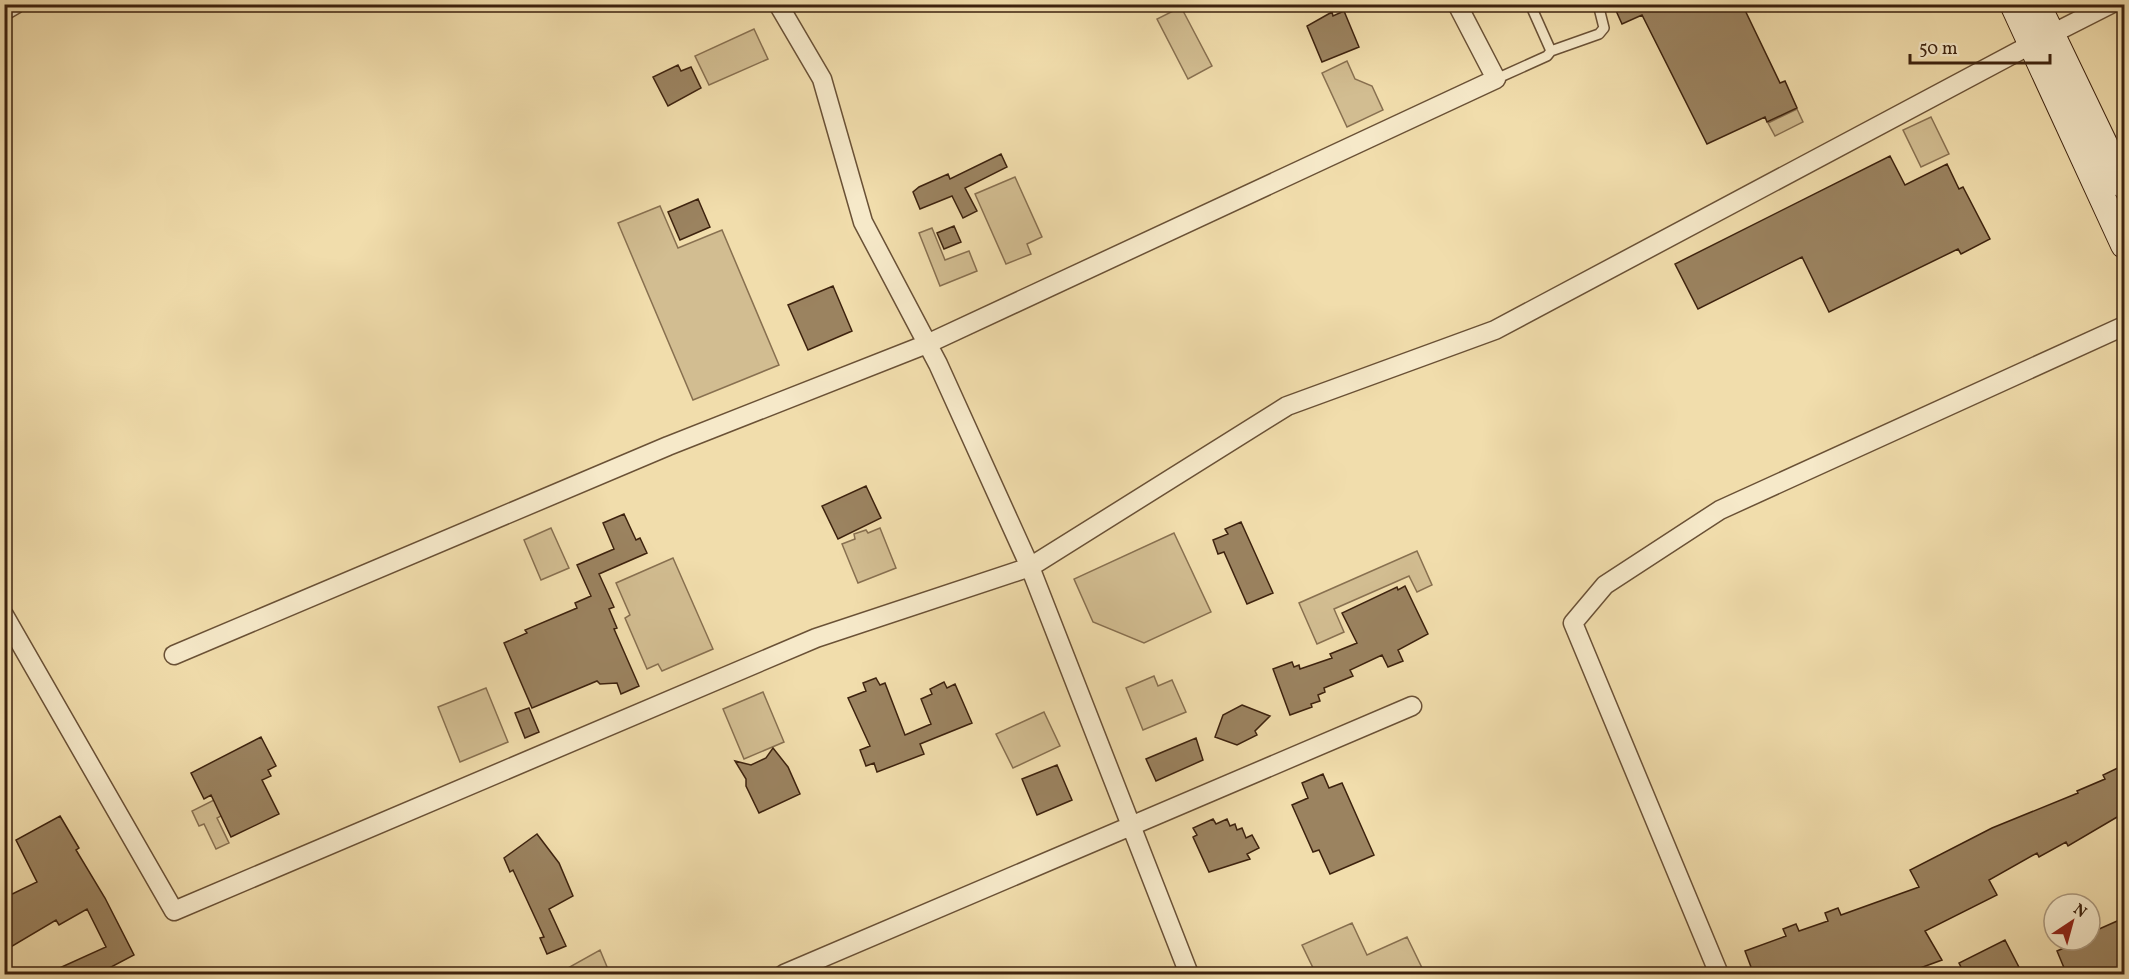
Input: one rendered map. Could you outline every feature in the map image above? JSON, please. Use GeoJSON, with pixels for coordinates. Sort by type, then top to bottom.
{"type":"FeatureCollection","features":[{"type":"Feature","properties":{"kind":"street"},"geometry":{"type":"LineString","coordinates":[[4,11],[16,4]]}},
{"type":"Feature","properties":{"kind":"street"},"geometry":{"type":"LineString","coordinates":[[778,4],[822,80],[863,222],[927,344],[1030,567],[1190,975]]}},
{"type":"Feature","properties":{"kind":"street"},"geometry":{"type":"LineString","coordinates":[[174,655],[668,446],[927,344],[1496,79],[1457,4]]}},
{"type":"Feature","properties":{"kind":"street"},"geometry":{"type":"LineString","coordinates":[[2013,4],[2042,39],[2124,185]]}},
{"type":"Feature","properties":{"kind":"street"},"geometry":{"type":"LineString","coordinates":[[2037,4],[2042,39],[2124,245]]}},
{"type":"Feature","properties":{"kind":"street"},"geometry":{"type":"LineString","coordinates":[[4,615],[174,911],[816,638],[1030,567],[1287,406],[1495,330],[2111,4]]}},
{"type":"Feature","properties":{"kind":"street"},"geometry":{"type":"LineString","coordinates":[[1719,975],[1573,623],[1605,585],[1720,510],[2124,326]]}},
{"type":"Feature","properties":{"kind":"street"},"geometry":{"type":"LineString","coordinates":[[784,975],[1412,706]]}},
{"type":"Feature","properties":{"kind":"lane"},"geometry":{"type":"LineString","coordinates":[[1530,4],[1551,51]]}},
{"type":"Feature","properties":{"kind":"lane"},"geometry":{"type":"LineString","coordinates":[[1496,79],[1547,56],[1551,51],[1599,34],[1605,28],[1598,4]]}},
{"type":"Feature","properties":{"kind":"shaded area"},"geometry":{"type":"Polygon","coordinates":[[[1181,7],[1212,66],[1188,79],[1157,19],[1181,7]]]}},
{"type":"Feature","properties":{"kind":"shaded area"},"geometry":{"type":"Polygon","coordinates":[[[754,29],[768,59],[709,85],[695,56],[754,29]]]}},
{"type":"Feature","properties":{"kind":"shaded area"},"geometry":{"type":"Polygon","coordinates":[[[1347,61],[1355,79],[1372,86],[1383,110],[1347,127],[1322,73],[1347,61]]]}},
{"type":"Feature","properties":{"kind":"shaded area"},"geometry":{"type":"Polygon","coordinates":[[[1797,109],[1803,122],[1775,136],[1768,123],[1797,109]]]}},
{"type":"Feature","properties":{"kind":"shaded area"},"geometry":{"type":"Polygon","coordinates":[[[1931,117],[1949,154],[1921,167],[1903,130],[1931,117]]]}},
{"type":"Feature","properties":{"kind":"shaded area"},"geometry":{"type":"Polygon","coordinates":[[[1015,177],[1042,237],[1027,244],[1031,254],[1006,264],[975,194],[1015,177]]]}},
{"type":"Feature","properties":{"kind":"shaded area"},"geometry":{"type":"Polygon","coordinates":[[[660,206],[678,248],[722,230],[779,365],[693,400],[618,223],[660,206]]]}},
{"type":"Feature","properties":{"kind":"shaded area"},"geometry":{"type":"Polygon","coordinates":[[[932,228],[945,260],[969,251],[977,271],[940,286],[919,233],[932,228]]]}},
{"type":"Feature","properties":{"kind":"shaded area"},"geometry":{"type":"Polygon","coordinates":[[[551,528],[569,568],[541,580],[524,540],[551,528]]]}},
{"type":"Feature","properties":{"kind":"shaded area"},"geometry":{"type":"Polygon","coordinates":[[[880,528],[896,568],[858,583],[842,544],[855,539],[854,534],[866,530],[868,533],[880,528]]]}},
{"type":"Feature","properties":{"kind":"shaded area"},"geometry":{"type":"Polygon","coordinates":[[[1174,533],[1211,612],[1144,643],[1093,622],[1074,579],[1174,533]]]}},
{"type":"Feature","properties":{"kind":"shaded area"},"geometry":{"type":"Polygon","coordinates":[[[1417,551],[1432,585],[1417,592],[1409,576],[1334,609],[1344,632],[1317,644],[1299,603],[1417,551]]]}},
{"type":"Feature","properties":{"kind":"shaded area"},"geometry":{"type":"Polygon","coordinates":[[[673,558],[713,649],[662,671],[658,664],[647,669],[625,618],[630,615],[616,583],[673,558]]]}},
{"type":"Feature","properties":{"kind":"shaded area"},"geometry":{"type":"Polygon","coordinates":[[[1154,676],[1158,686],[1172,680],[1186,712],[1143,730],[1126,688],[1154,676]]]}},
{"type":"Feature","properties":{"kind":"shaded area"},"geometry":{"type":"Polygon","coordinates":[[[486,688],[508,742],[460,762],[438,707],[486,688]]]}},
{"type":"Feature","properties":{"kind":"shaded area"},"geometry":{"type":"Polygon","coordinates":[[[763,692],[784,742],[744,759],[723,709],[763,692]]]}},
{"type":"Feature","properties":{"kind":"shaded area"},"geometry":{"type":"Polygon","coordinates":[[[1044,712],[1060,746],[1013,768],[996,734],[1044,712]]]}},
{"type":"Feature","properties":{"kind":"shaded area"},"geometry":{"type":"Polygon","coordinates":[[[226,794],[234,809],[217,818],[229,843],[216,849],[204,824],[199,826],[192,811],[226,794]]]}},
{"type":"Feature","properties":{"kind":"shaded area"},"geometry":{"type":"Polygon","coordinates":[[[1352,923],[1367,955],[1407,937],[1425,974],[1316,974],[1302,945],[1352,923]]]}},
{"type":"Feature","properties":{"kind":"shaded area"},"geometry":{"type":"Polygon","coordinates":[[[600,950],[610,974],[568,974],[566,969],[600,950]]]}},
{"type":"Feature","properties":{"kind":"building"},"geometry":{"type":"Polygon","coordinates":[[[1613,4],[1742,4],[1780,83],[1785,81],[1797,108],[1767,122],[1765,117],[1707,144],[1642,15],[1622,24],[1613,4]]]}},
{"type":"Feature","properties":{"kind":"building"},"geometry":{"type":"Polygon","coordinates":[[[1344,11],[1359,47],[1322,62],[1307,26],[1332,12],[1333,16],[1344,11]]]}},
{"type":"Feature","properties":{"kind":"building"},"geometry":{"type":"Polygon","coordinates":[[[678,65],[681,71],[691,67],[701,88],[668,106],[653,77],[678,65]]]}},
{"type":"Feature","properties":{"kind":"building"},"geometry":{"type":"Polygon","coordinates":[[[1001,154],[1007,167],[965,188],[977,211],[963,218],[952,196],[920,209],[913,192],[919,187],[948,174],[950,179],[1001,154]]]}},
{"type":"Feature","properties":{"kind":"building"},"geometry":{"type":"Polygon","coordinates":[[[1890,156],[1905,185],[1947,164],[1959,189],[1963,187],[1990,239],[1961,254],[1958,249],[1829,312],[1802,257],[1698,309],[1675,264],[1890,156]]]}},
{"type":"Feature","properties":{"kind":"building"},"geometry":{"type":"Polygon","coordinates":[[[698,199],[710,227],[680,240],[668,212],[698,199]]]}},
{"type":"Feature","properties":{"kind":"building"},"geometry":{"type":"Polygon","coordinates":[[[954,226],[961,242],[944,249],[937,233],[954,226]]]}},
{"type":"Feature","properties":{"kind":"building"},"geometry":{"type":"Polygon","coordinates":[[[833,286],[852,331],[808,350],[788,305],[833,286]]]}},
{"type":"Feature","properties":{"kind":"building"},"geometry":{"type":"Polygon","coordinates":[[[866,486],[881,518],[838,539],[822,506],[866,486]]]}},
{"type":"Feature","properties":{"kind":"building"},"geometry":{"type":"Polygon","coordinates":[[[624,514],[636,540],[640,538],[647,553],[599,574],[614,607],[609,609],[617,628],[614,629],[639,686],[621,694],[617,683],[600,684],[597,681],[532,708],[504,643],[527,633],[525,630],[577,608],[575,603],[591,596],[577,565],[614,549],[603,523],[624,514]]]}},
{"type":"Feature","properties":{"kind":"building"},"geometry":{"type":"Polygon","coordinates":[[[1241,522],[1273,593],[1247,604],[1224,552],[1218,554],[1213,540],[1228,534],[1225,529],[1241,522]]]}},
{"type":"Feature","properties":{"kind":"building"},"geometry":{"type":"Polygon","coordinates":[[[1405,586],[1428,634],[1398,650],[1403,661],[1388,667],[1382,655],[1350,670],[1353,676],[1324,688],[1325,692],[1318,695],[1320,701],[1311,704],[1312,707],[1290,715],[1273,669],[1292,662],[1294,667],[1299,665],[1300,669],[1332,658],[1330,654],[1357,643],[1342,613],[1397,587],[1398,590],[1405,586]]]}},
{"type":"Feature","properties":{"kind":"building"},"geometry":{"type":"Polygon","coordinates":[[[876,678],[880,685],[885,683],[905,735],[931,724],[921,699],[932,694],[930,689],[944,682],[947,688],[955,684],[972,723],[920,744],[924,754],[877,772],[874,763],[866,766],[860,750],[870,746],[848,698],[866,691],[863,683],[876,678]]]}},
{"type":"Feature","properties":{"kind":"building"},"geometry":{"type":"Polygon","coordinates":[[[1242,705],[1270,716],[1255,731],[1257,735],[1237,745],[1215,737],[1223,715],[1242,705]]]}},
{"type":"Feature","properties":{"kind":"building"},"geometry":{"type":"Polygon","coordinates":[[[529,708],[539,732],[525,738],[515,713],[529,708]]]}},
{"type":"Feature","properties":{"kind":"building"},"geometry":{"type":"Polygon","coordinates":[[[261,737],[276,766],[268,770],[271,776],[262,780],[279,814],[231,837],[211,795],[204,799],[191,773],[261,737]]]}},
{"type":"Feature","properties":{"kind":"building"},"geometry":{"type":"Polygon","coordinates":[[[1196,738],[1203,760],[1156,781],[1146,759],[1196,738]]]}},
{"type":"Feature","properties":{"kind":"building"},"geometry":{"type":"Polygon","coordinates":[[[773,748],[788,767],[800,794],[759,813],[746,786],[746,779],[735,761],[751,765],[766,758],[773,748]]]}},
{"type":"Feature","properties":{"kind":"building"},"geometry":{"type":"Polygon","coordinates":[[[1057,765],[1072,800],[1037,815],[1022,779],[1057,765]]]}},
{"type":"Feature","properties":{"kind":"building"},"geometry":{"type":"Polygon","coordinates":[[[2124,765],[2124,813],[2068,846],[2066,842],[2039,857],[2037,853],[1989,880],[1997,895],[1925,931],[1942,960],[1901,975],[1754,975],[1745,951],[1786,936],[1783,929],[1796,924],[1799,931],[1828,921],[1825,913],[1838,908],[1841,915],[1919,887],[1910,870],[1992,828],[2078,793],[2077,791],[2105,779],[2103,775],[2124,765]]]}},
{"type":"Feature","properties":{"kind":"building"},"geometry":{"type":"Polygon","coordinates":[[[1323,774],[1329,788],[1342,783],[1374,855],[1330,874],[1319,850],[1313,852],[1292,805],[1308,798],[1302,783],[1323,774]]]}},
{"type":"Feature","properties":{"kind":"building"},"geometry":{"type":"Polygon","coordinates":[[[60,816],[79,848],[76,850],[105,898],[134,955],[96,975],[44,975],[106,947],[87,909],[59,925],[56,920],[4,951],[4,898],[37,882],[16,840],[60,816]]]}},
{"type":"Feature","properties":{"kind":"building"},"geometry":{"type":"Polygon","coordinates":[[[1213,819],[1216,824],[1227,819],[1230,826],[1235,824],[1237,830],[1242,828],[1246,838],[1252,835],[1259,848],[1247,854],[1250,859],[1209,872],[1193,837],[1197,835],[1193,828],[1213,819]]]}},
{"type":"Feature","properties":{"kind":"building"},"geometry":{"type":"Polygon","coordinates":[[[537,834],[559,863],[573,896],[549,909],[566,946],[547,954],[540,938],[544,937],[513,870],[510,872],[504,858],[537,834]]]}},
{"type":"Feature","properties":{"kind":"building"},"geometry":{"type":"Polygon","coordinates":[[[2124,918],[2124,963],[2104,975],[2067,975],[2057,952],[2102,952],[2102,928],[2124,918]]]}},
{"type":"Feature","properties":{"kind":"building"},"geometry":{"type":"Polygon","coordinates":[[[2005,940],[2023,975],[1965,975],[1959,963],[2005,940]]]}}]}
